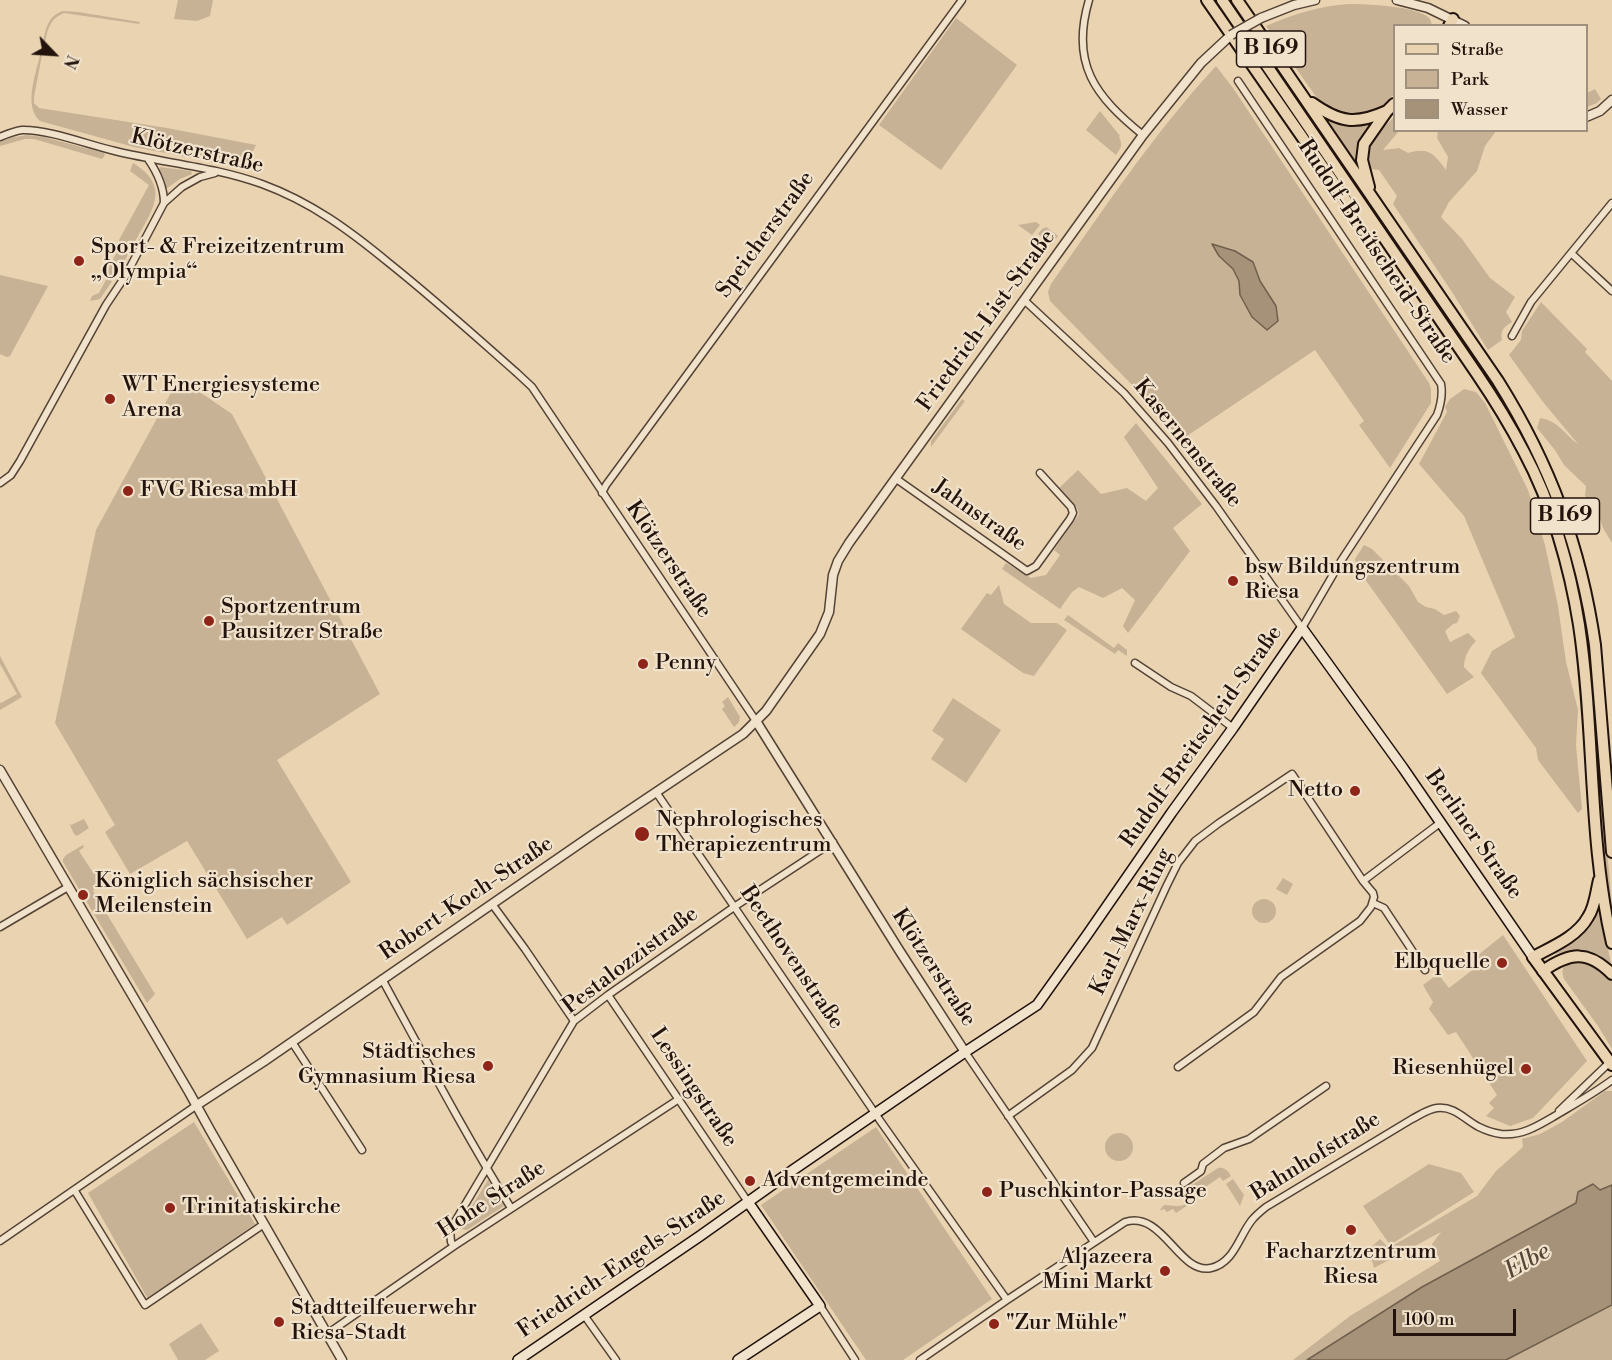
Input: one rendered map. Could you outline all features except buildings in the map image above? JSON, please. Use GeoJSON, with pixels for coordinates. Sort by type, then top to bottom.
{"type":"FeatureCollection","features":[{"type":"Feature","properties":{"kind":"main road"},"geometry":{"type":"LineString","coordinates":[[1207,0],[1350,206],[1370,228],[1381,232]]}},
{"type":"Feature","properties":{"kind":"main road","name":"B 169"},"geometry":{"type":"LineString","coordinates":[[1222,0],[1477,374],[1525,454],[1538,483],[1559,539],[1580,635],[1600,874],[1612,943]]}},
{"type":"Feature","properties":{"kind":"main road","name":"B 169"},"geometry":{"type":"LineString","coordinates":[[1237,0],[1514,406],[1557,495],[1579,562],[1591,618],[1612,852]]}},
{"type":"Feature","properties":{"kind":"main road"},"geometry":{"type":"LineString","coordinates":[[1305,98],[1322,110],[1344,120],[1375,116],[1391,107]]}},
{"type":"Feature","properties":{"kind":"main road"},"geometry":{"type":"LineString","coordinates":[[1371,196],[1362,160],[1364,144],[1391,107]]}},
{"type":"Feature","properties":{"kind":"main road","name":"Rudolf-Breitscheid-Straße"},"geometry":{"type":"LineString","coordinates":[[965,1052],[1036,1005],[1046,993],[1302,628]]}},
{"type":"Feature","properties":{"kind":"main road","name":"Berliner Straße"},"geometry":{"type":"LineString","coordinates":[[1302,628],[1377,731],[1533,957],[1611,1063]]}},
{"type":"Feature","properties":{"kind":"main road"},"geometry":{"type":"LineString","coordinates":[[1533,957],[1569,936],[1585,922],[1591,911],[1600,874]]}},
{"type":"Feature","properties":{"kind":"main road"},"geometry":{"type":"LineString","coordinates":[[1543,971],[1558,961],[1572,956],[1584,956],[1606,968],[1612,974]]}},
{"type":"Feature","properties":{"kind":"main road"},"geometry":{"type":"LineString","coordinates":[[876,1114],[965,1052]]}},
{"type":"Feature","properties":{"kind":"main road","name":"Friedrich-Engels-Straße"},"geometry":{"type":"LineString","coordinates":[[518,1360],[876,1114]]}},
{"type":"Feature","properties":{"kind":"main road"},"geometry":{"type":"LineString","coordinates":[[738,1360],[820,1306],[748,1202]]}},
{"type":"Feature","properties":{"kind":"street","name":"Speicherstraße"},"geometry":{"type":"LineString","coordinates":[[602,493],[962,0]]}},
{"type":"Feature","properties":{"kind":"street"},"geometry":{"type":"LineString","coordinates":[[1089,0],[1082,33],[1090,76],[1099,92],[1117,114],[1143,135]]}},
{"type":"Feature","properties":{"kind":"street","name":"Friedrich-List-Straße"},"geometry":{"type":"LineString","coordinates":[[756,722],[820,634],[829,612],[831,584],[838,561],[849,543],[1143,135],[1201,63],[1231,35],[1262,18],[1294,5],[1315,0]]}},
{"type":"Feature","properties":{"kind":"street"},"geometry":{"type":"LineString","coordinates":[[1397,0],[1428,8],[1451,22]]}},
{"type":"Feature","properties":{"kind":"street","name":"Rudolf-Breitscheid-Straße"},"geometry":{"type":"LineString","coordinates":[[1238,81],[1441,384],[1442,389],[1442,399],[1437,415],[1341,561],[1302,628]]}},
{"type":"Feature","properties":{"kind":"street"},"geometry":{"type":"LineString","coordinates":[[1588,117],[1600,111],[1612,100]]}},
{"type":"Feature","properties":{"kind":"street","name":"Klötzerstraße"},"geometry":{"type":"LineString","coordinates":[[0,137],[24,130],[37,131],[148,159],[240,177],[273,188],[328,216],[363,241],[417,285],[532,387],[756,722],[965,1052],[1094,1242]]}},
{"type":"Feature","properties":{"kind":"street"},"geometry":{"type":"LineString","coordinates":[[148,159],[163,189],[164,203]]}},
{"type":"Feature","properties":{"kind":"street"},"geometry":{"type":"LineString","coordinates":[[0,483],[11,475],[20,462],[164,203],[192,181],[219,172]]}},
{"type":"Feature","properties":{"kind":"street"},"geometry":{"type":"LineString","coordinates":[[1512,336],[1531,302],[1612,202]]}},
{"type":"Feature","properties":{"kind":"street"},"geometry":{"type":"LineString","coordinates":[[1571,253],[1612,291]]}},
{"type":"Feature","properties":{"kind":"street","name":"Kasernenstraße"},"geometry":{"type":"LineString","coordinates":[[1024,300],[1124,393],[1168,443],[1216,506],[1302,628]]}},
{"type":"Feature","properties":{"kind":"street","name":"Jahnstraße"},"geometry":{"type":"LineString","coordinates":[[895,478],[1027,571],[1036,566],[1073,513],[1071,507],[1040,473]]}},
{"type":"Feature","properties":{"kind":"street"},"geometry":{"type":"LineString","coordinates":[[1135,663],[1171,687],[1191,696],[1233,728]]}},
{"type":"Feature","properties":{"kind":"street","name":"Robert-Koch-Straße"},"geometry":{"type":"LineString","coordinates":[[197,1106],[743,734],[756,722]]}},
{"type":"Feature","properties":{"kind":"street"},"geometry":{"type":"LineString","coordinates":[[0,770],[197,1106],[342,1360]]}},
{"type":"Feature","properties":{"kind":"street","name":"Karl-Marx-Ring"},"geometry":{"type":"LineString","coordinates":[[1008,1116],[1072,1070],[1089,1053],[1178,863],[1195,841],[1293,774],[1373,893],[1373,903]]}},
{"type":"Feature","properties":{"kind":"street","name":"Beethovenstraße"},"geometry":{"type":"LineString","coordinates":[[656,792],[1006,1300]]}},
{"type":"Feature","properties":{"kind":"street"},"geometry":{"type":"LineString","coordinates":[[1363,881],[1440,823]]}},
{"type":"Feature","properties":{"kind":"street","name":"Pestalozzistraße"},"geometry":{"type":"LineString","coordinates":[[454,1246],[451,1242],[450,1230],[574,1021],[734,907],[833,842]]}},
{"type":"Feature","properties":{"kind":"street"},"geometry":{"type":"LineString","coordinates":[[0,927],[68,887]]}},
{"type":"Feature","properties":{"kind":"street"},"geometry":{"type":"LineString","coordinates":[[1178,1067],[1254,1012],[1281,977],[1360,921],[1369,912],[1373,903],[1384,908],[1425,970]]}},
{"type":"Feature","properties":{"kind":"street"},"geometry":{"type":"LineString","coordinates":[[492,904],[574,1021]]}},
{"type":"Feature","properties":{"kind":"street"},"geometry":{"type":"LineString","coordinates":[[382,979],[511,1208]]}},
{"type":"Feature","properties":{"kind":"street","name":"Lessingstraße"},"geometry":{"type":"LineString","coordinates":[[608,995],[748,1202]]}},
{"type":"Feature","properties":{"kind":"street"},"geometry":{"type":"LineString","coordinates":[[292,1042],[362,1150]]}},
{"type":"Feature","properties":{"kind":"street","name":"Bahnhofstraße"},"geometry":{"type":"LineString","coordinates":[[1553,1117],[1600,1069],[1611,1063]]}},
{"type":"Feature","properties":{"kind":"street","name":"Bahnhofstraße"},"geometry":{"type":"LineString","coordinates":[[920,1360],[1119,1225],[1131,1220],[1147,1223],[1162,1234],[1194,1266],[1203,1269],[1211,1268],[1230,1255],[1253,1218],[1266,1207],[1402,1124],[1428,1111],[1438,1108],[1449,1109],[1461,1114],[1477,1126],[1500,1134],[1521,1133],[1541,1125],[1612,1080]]}},
{"type":"Feature","properties":{"kind":"street"},"geometry":{"type":"LineString","coordinates":[[1184,1183],[1201,1171],[1203,1164],[1224,1148],[1249,1140],[1326,1086]]}},
{"type":"Feature","properties":{"kind":"street","name":"Hohe Straße"},"geometry":{"type":"LineString","coordinates":[[327,1334],[454,1246],[679,1099]]}},
{"type":"Feature","properties":{"kind":"street"},"geometry":{"type":"LineString","coordinates":[[0,1241],[197,1106]]}},
{"type":"Feature","properties":{"kind":"street"},"geometry":{"type":"LineString","coordinates":[[75,1191],[145,1305],[264,1224]]}},
{"type":"Feature","properties":{"kind":"street"},"geometry":{"type":"LineString","coordinates":[[820,1306],[855,1360]]}},
{"type":"Feature","properties":{"kind":"street"},"geometry":{"type":"LineString","coordinates":[[584,1316],[616,1360]]}},
{"type":"Feature","properties":{"kind":"green space"},"geometry":{"type":"Polygon","coordinates":[[[178,0],[213,0],[210,16],[197,21],[174,19],[178,0]]]}},
{"type":"Feature","properties":{"kind":"green space"},"geometry":{"type":"Polygon","coordinates":[[[1227,0],[1232,0],[1467,342],[1520,428],[1549,488],[1574,563],[1589,642],[1612,924],[1574,578],[1491,386],[1227,0]]]}},
{"type":"Feature","properties":{"kind":"green space"},"geometry":{"type":"Polygon","coordinates":[[[1349,4],[1390,6],[1421,13],[1430,20],[1432,24],[1393,24],[1393,95],[1384,105],[1371,113],[1345,117],[1322,105],[1266,26],[1307,11],[1349,4]]]}},
{"type":"Feature","properties":{"kind":"green space"},"geometry":{"type":"Polygon","coordinates":[[[63,11],[140,22],[139,24],[64,13],[53,21],[45,43],[43,42],[51,19],[63,11]]]}},
{"type":"Feature","properties":{"kind":"green space"},"geometry":{"type":"Polygon","coordinates":[[[956,18],[1017,65],[941,170],[879,125],[956,18]]]}},
{"type":"Feature","properties":{"kind":"green space"},"geometry":{"type":"Polygon","coordinates":[[[40,55],[42,55],[34,97],[34,103],[39,108],[256,145],[245,168],[134,147],[40,121],[35,115],[31,99],[40,55]]]}},
{"type":"Feature","properties":{"kind":"green space"},"geometry":{"type":"Polygon","coordinates":[[[1216,66],[1233,88],[1429,383],[1431,403],[1390,468],[1359,425],[1364,421],[1315,350],[1181,440],[1136,389],[1050,301],[1048,292],[1051,284],[1110,200],[1171,118],[1216,66]]]}},
{"type":"Feature","properties":{"kind":"green space"},"geometry":{"type":"Polygon","coordinates":[[[1595,89],[1601,99],[1588,107],[1588,92],[1595,89]]]}},
{"type":"Feature","properties":{"kind":"green space"},"geometry":{"type":"Polygon","coordinates":[[[1100,111],[1120,136],[1121,146],[1116,155],[1086,130],[1100,111]]]}},
{"type":"Feature","properties":{"kind":"green space"},"geometry":{"type":"Polygon","coordinates":[[[1325,116],[1350,124],[1375,120],[1363,137],[1360,171],[1323,118],[1325,116]]]}},
{"type":"Feature","properties":{"kind":"green space"},"geometry":{"type":"Polygon","coordinates":[[[1393,118],[1393,132],[1398,132],[1383,150],[1399,148],[1408,153],[1421,151],[1430,153],[1446,170],[1448,157],[1437,138],[1438,132],[1495,132],[1485,146],[1477,171],[1449,202],[1441,217],[1462,239],[1490,278],[1515,297],[1506,312],[1512,322],[1503,329],[1502,340],[1488,350],[1393,204],[1397,196],[1379,170],[1370,169],[1368,150],[1382,129],[1393,118]]]}},
{"type":"Feature","properties":{"kind":"green space"},"geometry":{"type":"Polygon","coordinates":[[[27,135],[44,137],[105,155],[102,159],[34,139],[25,139],[0,146],[0,142],[27,135]]]}},
{"type":"Feature","properties":{"kind":"green space"},"geometry":{"type":"Polygon","coordinates":[[[133,163],[151,180],[155,188],[155,197],[149,215],[115,278],[106,273],[119,248],[119,240],[149,185],[130,171],[133,163]]]}},
{"type":"Feature","properties":{"kind":"green space"},"geometry":{"type":"Polygon","coordinates":[[[160,167],[191,171],[192,174],[166,189],[160,167]]]}},
{"type":"Feature","properties":{"kind":"green space"},"geometry":{"type":"Polygon","coordinates":[[[1036,222],[1040,225],[1032,235],[1018,225],[1036,222]]]}},
{"type":"Feature","properties":{"kind":"green space"},"geometry":{"type":"Polygon","coordinates":[[[1046,227],[1058,236],[1052,244],[1038,234],[1046,227]]]}},
{"type":"Feature","properties":{"kind":"green space"},"geometry":{"type":"Polygon","coordinates":[[[0,275],[48,286],[10,356],[7,357],[0,354],[0,275]]]}},
{"type":"Feature","properties":{"kind":"green space"},"geometry":{"type":"Polygon","coordinates":[[[107,278],[112,281],[100,299],[90,301],[92,296],[99,293],[107,278]]]}},
{"type":"Feature","properties":{"kind":"green space"},"geometry":{"type":"Polygon","coordinates":[[[1541,302],[1587,349],[1585,352],[1612,381],[1612,543],[1603,528],[1598,512],[1585,496],[1586,486],[1564,465],[1537,428],[1540,418],[1557,425],[1578,444],[1543,402],[1509,355],[1521,340],[1522,331],[1541,302]]]}},
{"type":"Feature","properties":{"kind":"green space","name":"Sportzentrum Pausitzer Straße"},"geometry":{"type":"Polygon","coordinates":[[[179,378],[232,414],[380,694],[277,760],[351,882],[287,925],[282,917],[247,939],[187,841],[130,874],[105,832],[115,825],[55,723],[96,530],[179,378]]]}},
{"type":"Feature","properties":{"kind":"green space"},"geometry":{"type":"Polygon","coordinates":[[[1464,389],[1476,392],[1485,403],[1528,490],[1545,545],[1558,606],[1566,662],[1578,710],[1576,745],[1582,809],[1578,813],[1538,760],[1536,748],[1481,673],[1492,651],[1515,637],[1464,516],[1419,464],[1447,412],[1445,407],[1450,399],[1464,389]]]}},
{"type":"Feature","properties":{"kind":"green space"},"geometry":{"type":"Polygon","coordinates":[[[962,399],[965,401],[931,447],[931,441],[962,399]]]}},
{"type":"Feature","properties":{"kind":"green space"},"geometry":{"type":"Polygon","coordinates":[[[1136,423],[1202,504],[1173,528],[1190,551],[1128,633],[1123,626],[1135,600],[1122,588],[1103,598],[1079,587],[1072,592],[1060,609],[1002,569],[1006,563],[1031,578],[1046,575],[1060,555],[1054,550],[1079,514],[1077,508],[1059,488],[1078,470],[1101,494],[1127,488],[1146,501],[1158,488],[1124,437],[1136,423]]]}},
{"type":"Feature","properties":{"kind":"green space"},"geometry":{"type":"Polygon","coordinates":[[[1364,545],[1372,549],[1409,586],[1418,602],[1444,615],[1456,611],[1460,616],[1457,623],[1445,631],[1450,642],[1468,633],[1476,641],[1467,653],[1464,667],[1474,677],[1447,694],[1357,568],[1355,559],[1364,545]]]}},
{"type":"Feature","properties":{"kind":"green space"},"geometry":{"type":"Polygon","coordinates":[[[999,585],[1004,604],[1031,623],[1057,623],[1067,630],[1034,676],[1023,673],[961,629],[987,593],[991,595],[999,585]]]}},
{"type":"Feature","properties":{"kind":"green space"},"geometry":{"type":"Polygon","coordinates":[[[1068,615],[1114,648],[1118,643],[1127,650],[1127,656],[1118,650],[1115,654],[1064,620],[1068,615]]]}},
{"type":"Feature","properties":{"kind":"green space"},"geometry":{"type":"Polygon","coordinates":[[[0,656],[22,697],[0,710],[0,702],[17,694],[0,664],[0,656]]]}},
{"type":"Feature","properties":{"kind":"green space"},"geometry":{"type":"Polygon","coordinates":[[[728,697],[740,717],[734,727],[722,709],[725,706],[722,702],[728,697]]]}},
{"type":"Feature","properties":{"kind":"green space"},"geometry":{"type":"Polygon","coordinates":[[[953,698],[1001,730],[966,783],[931,759],[944,739],[932,731],[953,698]]]}},
{"type":"Feature","properties":{"kind":"green space"},"geometry":{"type":"Polygon","coordinates":[[[84,819],[89,828],[77,836],[69,823],[71,825],[84,819]]]}},
{"type":"Feature","properties":{"kind":"green space"},"geometry":{"type":"Polygon","coordinates":[[[83,845],[84,847],[79,851],[94,874],[99,871],[102,878],[93,891],[155,994],[147,1003],[63,862],[66,855],[83,845]]]}},
{"type":"Feature","properties":{"kind":"green space"},"geometry":{"type":"Polygon","coordinates":[[[1283,878],[1293,884],[1287,895],[1276,889],[1283,878]]]}},
{"type":"Feature","properties":{"kind":"green space"},"geometry":{"type":"Polygon","coordinates":[[[1264,899],[1269,900],[1275,906],[1275,916],[1269,922],[1264,923],[1259,922],[1253,916],[1252,911],[1253,906],[1259,900],[1264,899]]]}},
{"type":"Feature","properties":{"kind":"green space"},"geometry":{"type":"Polygon","coordinates":[[[1598,900],[1612,968],[1598,957],[1582,952],[1557,953],[1549,956],[1573,940],[1598,900]]]}},
{"type":"Feature","properties":{"kind":"green space"},"geometry":{"type":"Polygon","coordinates":[[[1503,935],[1587,1061],[1533,1118],[1510,1126],[1486,1116],[1494,1108],[1489,1103],[1497,1095],[1456,1032],[1448,1035],[1429,1009],[1433,1002],[1423,985],[1438,974],[1449,988],[1475,968],[1472,960],[1503,935]]]}},
{"type":"Feature","properties":{"kind":"green space"},"geometry":{"type":"Polygon","coordinates":[[[1571,960],[1588,960],[1609,976],[1612,982],[1612,1049],[1564,979],[1563,968],[1571,960]]]}},
{"type":"Feature","properties":{"kind":"green space"},"geometry":{"type":"Polygon","coordinates":[[[1605,1091],[1612,1091],[1612,1185],[1600,1190],[1593,1184],[1578,1192],[1576,1203],[1422,1287],[1307,1360],[1293,1360],[1350,1316],[1440,1261],[1432,1244],[1441,1232],[1374,1268],[1369,1249],[1380,1239],[1389,1248],[1477,1196],[1496,1171],[1523,1147],[1522,1139],[1540,1134],[1562,1122],[1605,1091]]]}},
{"type":"Feature","properties":{"kind":"green space"},"geometry":{"type":"Polygon","coordinates":[[[194,1122],[255,1224],[148,1299],[88,1193],[194,1122]]]}},
{"type":"Feature","properties":{"kind":"green space"},"geometry":{"type":"Polygon","coordinates":[[[876,1127],[992,1299],[903,1360],[866,1360],[761,1205],[876,1127]]]}},
{"type":"Feature","properties":{"kind":"green space"},"geometry":{"type":"Polygon","coordinates":[[[1119,1133],[1129,1137],[1133,1147],[1129,1157],[1119,1161],[1109,1157],[1105,1147],[1109,1137],[1119,1133]]]}},
{"type":"Feature","properties":{"kind":"green space"},"geometry":{"type":"Polygon","coordinates":[[[1429,1164],[1461,1173],[1474,1192],[1390,1245],[1363,1206],[1429,1164]]]}},
{"type":"Feature","properties":{"kind":"green space"},"geometry":{"type":"Polygon","coordinates":[[[1218,1168],[1223,1168],[1231,1176],[1223,1181],[1220,1177],[1198,1192],[1200,1197],[1176,1213],[1173,1209],[1167,1212],[1164,1209],[1159,1211],[1164,1205],[1183,1205],[1190,1202],[1195,1193],[1192,1185],[1218,1168]]]}},
{"type":"Feature","properties":{"kind":"green space"},"geometry":{"type":"Polygon","coordinates":[[[1233,1179],[1244,1195],[1240,1206],[1226,1184],[1233,1179]]]}},
{"type":"Feature","properties":{"kind":"green space"},"geometry":{"type":"Polygon","coordinates":[[[488,1180],[504,1206],[467,1230],[462,1229],[460,1225],[488,1180]]]}},
{"type":"Feature","properties":{"kind":"green space"},"geometry":{"type":"Polygon","coordinates":[[[1612,1305],[1612,1360],[1506,1360],[1612,1305]]]}},
{"type":"Feature","properties":{"kind":"green space"},"geometry":{"type":"Polygon","coordinates":[[[201,1323],[219,1351],[205,1360],[178,1360],[169,1344],[201,1323]]]}},
{"type":"Feature","properties":{"kind":"water"},"geometry":{"type":"Polygon","coordinates":[[[1212,244],[1235,251],[1253,262],[1260,281],[1276,306],[1278,321],[1267,330],[1252,317],[1240,295],[1239,281],[1233,269],[1219,256],[1212,244]]]}},
{"type":"Feature","properties":{"kind":"water","name":"Elbe"},"geometry":{"type":"Polygon","coordinates":[[[1593,1184],[1600,1190],[1612,1185],[1612,1305],[1506,1360],[1307,1360],[1422,1287],[1576,1203],[1578,1192],[1593,1184]]]}},
{"type":"Feature","properties":{"kind":"place","name":"Sport- & Freizeitzentrum „Olympia“"},"geometry":{"type":"Point","coordinates":[79,261]}},
{"type":"Feature","properties":{"kind":"place","name":"WT Energiesysteme Arena"},"geometry":{"type":"Point","coordinates":[110,399]}},
{"type":"Feature","properties":{"kind":"place","name":"FVG Riesa mbH"},"geometry":{"type":"Point","coordinates":[128,491]}},
{"type":"Feature","properties":{"kind":"place","name":"bsw Bildungszentrum Riesa"},"geometry":{"type":"Point","coordinates":[1233,581]}},
{"type":"Feature","properties":{"kind":"place","name":"Sportzentrum Pausitzer Straße"},"geometry":{"type":"Point","coordinates":[209,621]}},
{"type":"Feature","properties":{"kind":"place","name":"Penny"},"geometry":{"type":"Point","coordinates":[643,664]}},
{"type":"Feature","properties":{"kind":"place","name":"Netto"},"geometry":{"type":"Point","coordinates":[1355,791]}},
{"type":"Feature","properties":{"kind":"place","name":"Nephrologisches Therapiezentrum"},"geometry":{"type":"Point","coordinates":[642,834]}},
{"type":"Feature","properties":{"kind":"place","name":"Königlich sächsischer Meilenstein"},"geometry":{"type":"Point","coordinates":[83,895]}},
{"type":"Feature","properties":{"kind":"place","name":"Elbquelle"},"geometry":{"type":"Point","coordinates":[1502,963]}},
{"type":"Feature","properties":{"kind":"place","name":"Städtisches Gymnasium Riesa"},"geometry":{"type":"Point","coordinates":[488,1066]}},
{"type":"Feature","properties":{"kind":"place","name":"Riesenhügel"},"geometry":{"type":"Point","coordinates":[1526,1069]}},
{"type":"Feature","properties":{"kind":"place","name":"Adventgemeinde"},"geometry":{"type":"Point","coordinates":[750,1181]}},
{"type":"Feature","properties":{"kind":"place","name":"Puschkintor-Passage"},"geometry":{"type":"Point","coordinates":[987,1192]}},
{"type":"Feature","properties":{"kind":"place","name":"Trinitatiskirche"},"geometry":{"type":"Point","coordinates":[170,1208]}},
{"type":"Feature","properties":{"kind":"place","name":"Facharztzentrum Riesa"},"geometry":{"type":"Point","coordinates":[1351,1230]}},
{"type":"Feature","properties":{"kind":"place","name":"Aljazeera Mini Markt"},"geometry":{"type":"Point","coordinates":[1165,1271]}},
{"type":"Feature","properties":{"kind":"place","name":"Stadtteilfeuerwehr Riesa-Stadt"},"geometry":{"type":"Point","coordinates":[279,1322]}},
{"type":"Feature","properties":{"kind":"place","name":"\"Zur Mühle\""},"geometry":{"type":"Point","coordinates":[994,1324]}}]}
